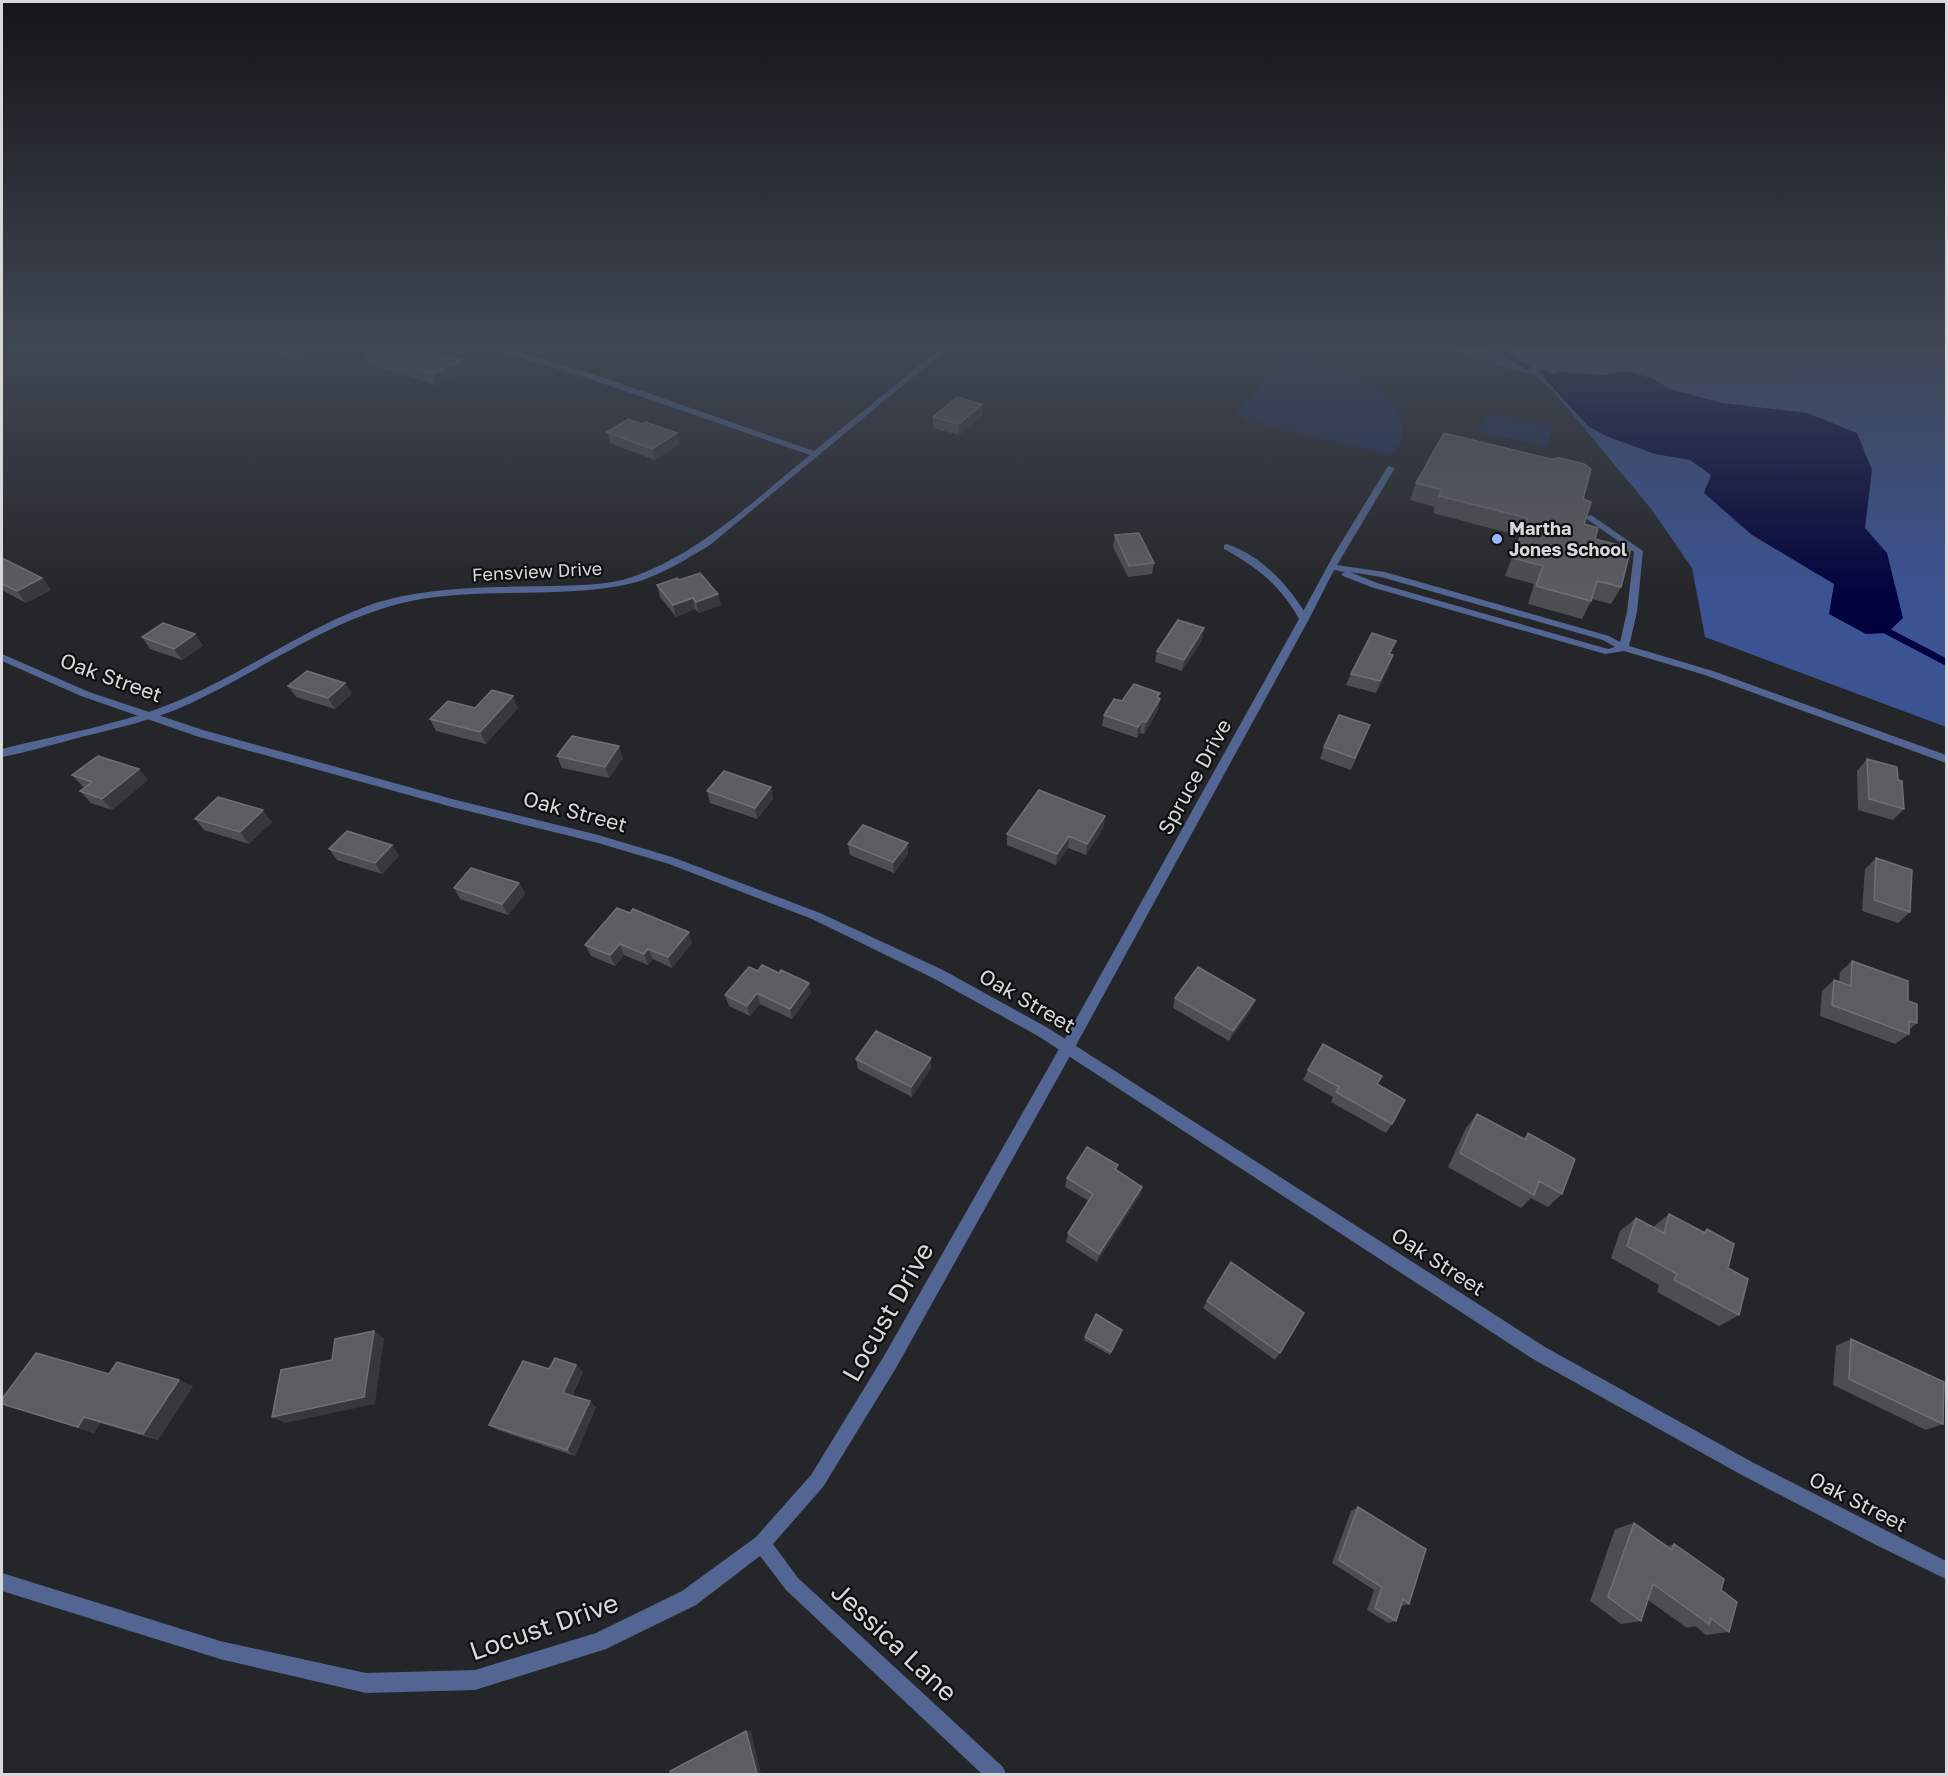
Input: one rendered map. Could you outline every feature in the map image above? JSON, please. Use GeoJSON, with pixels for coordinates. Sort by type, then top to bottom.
{"type":"FeatureCollection","features":[{"type":"Feature","properties":{"kind":"street"},"geometry":{"type":"LineString","coordinates":[[748,431],[814,454]]}},
{"type":"Feature","properties":{"kind":"street","name":"Fensview Drive"},"geometry":{"type":"LineString","coordinates":[[2,753],[151,716],[187,700],[318,632],[371,608],[413,598],[445,594],[597,587],[633,580],[685,556],[706,543],[843,431]]}},
{"type":"Feature","properties":{"kind":"street","name":"Spruce Drive"},"geometry":{"type":"LineString","coordinates":[[1066,1047],[1304,619],[1330,567],[1390,468]]}},
{"type":"Feature","properties":{"kind":"street"},"geometry":{"type":"LineString","coordinates":[[1588,517],[1639,551],[1632,612],[1624,648]]}},
{"type":"Feature","properties":{"kind":"street"},"geometry":{"type":"LineString","coordinates":[[1227,547],[1269,573],[1291,595],[1304,619]]}},
{"type":"Feature","properties":{"kind":"street"},"geometry":{"type":"LineString","coordinates":[[1330,567],[1374,585],[1608,652],[1624,648],[1709,673],[1947,759]]}},
{"type":"Feature","properties":{"kind":"street","name":"Oak Street"},"geometry":{"type":"LineString","coordinates":[[2,657],[85,694],[262,752],[598,839],[672,861],[816,916],[947,980],[1066,1047],[1539,1353],[1746,1468],[1947,1570]]}},
{"type":"Feature","properties":{"kind":"street","name":"Locust Drive"},"geometry":{"type":"LineString","coordinates":[[2,1582],[219,1650],[366,1683],[475,1680],[599,1642],[689,1598],[762,1543],[817,1481],[866,1401],[1066,1047]]}},
{"type":"Feature","properties":{"kind":"street","name":"Jessica Lane"},"geometry":{"type":"LineString","coordinates":[[762,1543],[792,1584],[996,1774]]}},
{"type":"Feature","properties":{"kind":"shaded area"},"geometry":{"type":"Polygon","coordinates":[[[1292,431],[1402,431],[1397,450],[1391,456],[1292,431]]]}},
{"type":"Feature","properties":{"kind":"shaded area"},"geometry":{"type":"Polygon","coordinates":[[[1479,431],[1552,431],[1547,447],[1479,431]]]}},
{"type":"Feature","properties":{"kind":"shaded area"},"geometry":{"type":"Polygon","coordinates":[[[1586,431],[1946,431],[1946,727],[1705,637],[1692,568],[1652,510],[1586,431]]]}},
{"type":"Feature","properties":{"kind":"shaded area"},"geometry":{"type":"Polygon","coordinates":[[[1597,431],[1852,431],[1857,433],[1872,470],[1865,528],[1887,553],[1903,618],[1887,633],[1866,634],[1829,614],[1834,584],[1752,535],[1704,493],[1711,475],[1690,460],[1655,454],[1597,431]]]}},
{"type":"Feature","properties":{"kind":"building"},"geometry":{"type":"Polygon","coordinates":[[[671,431],[677,433],[652,449],[607,432],[671,431]]]}},
{"type":"Feature","properties":{"kind":"building"},"geometry":{"type":"Polygon","coordinates":[[[1444,433],[1551,459],[1560,458],[1584,464],[1591,469],[1583,499],[1591,502],[1584,524],[1598,528],[1595,539],[1631,548],[1621,587],[1597,581],[1591,601],[1536,586],[1543,566],[1513,558],[1527,518],[1439,496],[1442,490],[1416,483],[1444,433]]]}},
{"type":"Feature","properties":{"kind":"building"},"geometry":{"type":"Polygon","coordinates":[[[1139,533],[1154,563],[1129,566],[1115,535],[1139,533]]]}},
{"type":"Feature","properties":{"kind":"building"},"geometry":{"type":"Polygon","coordinates":[[[2,558],[42,578],[17,591],[2,584],[2,558]]]}},
{"type":"Feature","properties":{"kind":"building"},"geometry":{"type":"Polygon","coordinates":[[[700,573],[718,594],[696,602],[693,598],[673,605],[657,585],[677,578],[679,580],[700,573]]]}},
{"type":"Feature","properties":{"kind":"building"},"geometry":{"type":"Polygon","coordinates":[[[1178,620],[1204,628],[1184,660],[1157,651],[1178,620]]]}},
{"type":"Feature","properties":{"kind":"building"},"geometry":{"type":"Polygon","coordinates":[[[163,623],[195,634],[174,649],[142,637],[163,623]]]}},
{"type":"Feature","properties":{"kind":"building"},"geometry":{"type":"Polygon","coordinates":[[[1372,633],[1396,641],[1389,654],[1393,655],[1380,681],[1351,674],[1372,633]]]}},
{"type":"Feature","properties":{"kind":"building"},"geometry":{"type":"Polygon","coordinates":[[[307,671],[345,683],[328,698],[288,686],[307,671]]]}},
{"type":"Feature","properties":{"kind":"building"},"geometry":{"type":"Polygon","coordinates":[[[1134,684],[1160,693],[1157,697],[1160,699],[1146,722],[1142,721],[1138,727],[1104,715],[1114,699],[1122,701],[1134,684]]]}},
{"type":"Feature","properties":{"kind":"building"},"geometry":{"type":"Polygon","coordinates":[[[492,690],[513,696],[480,732],[430,719],[448,701],[475,708],[492,690]]]}},
{"type":"Feature","properties":{"kind":"building"},"geometry":{"type":"Polygon","coordinates":[[[1339,715],[1370,725],[1355,758],[1324,747],[1339,715]]]}},
{"type":"Feature","properties":{"kind":"building"},"geometry":{"type":"Polygon","coordinates":[[[572,736],[619,746],[605,767],[557,756],[572,736]]]}},
{"type":"Feature","properties":{"kind":"building"},"geometry":{"type":"Polygon","coordinates":[[[98,756],[139,769],[102,799],[80,791],[92,782],[72,775],[98,756]]]}},
{"type":"Feature","properties":{"kind":"building"},"geometry":{"type":"Polygon","coordinates":[[[1867,759],[1897,767],[1898,780],[1902,781],[1904,809],[1869,799],[1867,759]]]}},
{"type":"Feature","properties":{"kind":"building"},"geometry":{"type":"Polygon","coordinates":[[[724,771],[771,787],[755,808],[707,791],[724,771]]]}},
{"type":"Feature","properties":{"kind":"building"},"geometry":{"type":"Polygon","coordinates":[[[1039,790],[1105,816],[1087,844],[1069,836],[1057,854],[1007,834],[1039,790]]]}},
{"type":"Feature","properties":{"kind":"building"},"geometry":{"type":"Polygon","coordinates":[[[218,797],[263,810],[240,832],[195,819],[218,797]]]}},
{"type":"Feature","properties":{"kind":"building"},"geometry":{"type":"Polygon","coordinates":[[[863,825],[908,843],[893,862],[848,844],[863,825]]]}},
{"type":"Feature","properties":{"kind":"building"},"geometry":{"type":"Polygon","coordinates":[[[347,831],[392,845],[375,863],[329,849],[347,831]]]}},
{"type":"Feature","properties":{"kind":"building"},"geometry":{"type":"Polygon","coordinates":[[[1876,858],[1912,870],[1910,912],[1874,900],[1876,858]]]}},
{"type":"Feature","properties":{"kind":"building"},"geometry":{"type":"Polygon","coordinates":[[[471,868],[519,883],[502,904],[454,888],[471,868]]]}},
{"type":"Feature","properties":{"kind":"building"},"geometry":{"type":"Polygon","coordinates":[[[617,908],[630,913],[633,909],[689,932],[668,957],[648,949],[644,954],[620,944],[610,955],[585,945],[617,908]]]}},
{"type":"Feature","properties":{"kind":"building"},"geometry":{"type":"Polygon","coordinates":[[[1852,961],[1908,981],[1908,1001],[1917,1004],[1917,1023],[1909,1021],[1909,1034],[1832,1005],[1834,980],[1851,986],[1852,961]]]}},
{"type":"Feature","properties":{"kind":"building"},"geometry":{"type":"Polygon","coordinates":[[[762,965],[779,973],[781,970],[809,983],[790,1009],[757,993],[747,1006],[725,995],[749,967],[758,971],[762,965]]]}},
{"type":"Feature","properties":{"kind":"building"},"geometry":{"type":"Polygon","coordinates":[[[1198,967],[1255,1000],[1233,1031],[1175,998],[1198,967]]]}},
{"type":"Feature","properties":{"kind":"building"},"geometry":{"type":"Polygon","coordinates":[[[876,1031],[931,1058],[911,1087],[856,1059],[876,1031]]]}},
{"type":"Feature","properties":{"kind":"building"},"geometry":{"type":"Polygon","coordinates":[[[1323,1044],[1382,1076],[1377,1084],[1405,1100],[1392,1124],[1336,1092],[1339,1087],[1308,1070],[1323,1044]]]}},
{"type":"Feature","properties":{"kind":"building"},"geometry":{"type":"Polygon","coordinates":[[[1477,1114],[1526,1140],[1528,1133],[1575,1159],[1562,1194],[1539,1181],[1534,1195],[1460,1153],[1477,1114]]]}},
{"type":"Feature","properties":{"kind":"building"},"geometry":{"type":"Polygon","coordinates":[[[1087,1147],[1118,1165],[1115,1169],[1142,1187],[1099,1254],[1068,1233],[1093,1194],[1067,1178],[1087,1147]]]}},
{"type":"Feature","properties":{"kind":"building"},"geometry":{"type":"Polygon","coordinates":[[[1669,1214],[1705,1233],[1707,1229],[1734,1244],[1728,1268],[1748,1279],[1739,1315],[1674,1280],[1677,1274],[1627,1246],[1636,1218],[1664,1233],[1669,1214]]]}},
{"type":"Feature","properties":{"kind":"building"},"geometry":{"type":"Polygon","coordinates":[[[1231,1262],[1304,1313],[1280,1353],[1207,1301],[1231,1262]]]}},
{"type":"Feature","properties":{"kind":"building"},"geometry":{"type":"Polygon","coordinates":[[[1096,1314],[1122,1330],[1111,1352],[1085,1337],[1096,1314]]]}},
{"type":"Feature","properties":{"kind":"building"},"geometry":{"type":"Polygon","coordinates":[[[374,1331],[364,1397],[272,1417],[281,1370],[332,1360],[335,1339],[374,1331]]]}},
{"type":"Feature","properties":{"kind":"building"},"geometry":{"type":"Polygon","coordinates":[[[1851,1339],[1944,1382],[1943,1424],[1849,1379],[1851,1339]]]}},
{"type":"Feature","properties":{"kind":"building"},"geometry":{"type":"Polygon","coordinates":[[[36,1353],[109,1374],[117,1362],[179,1380],[143,1434],[84,1417],[78,1427],[2,1404],[2,1399],[36,1353]]]}},
{"type":"Feature","properties":{"kind":"building"},"geometry":{"type":"Polygon","coordinates":[[[555,1358],[576,1365],[563,1393],[590,1401],[567,1450],[489,1425],[523,1361],[549,1369],[555,1358]]]}},
{"type":"Feature","properties":{"kind":"building"},"geometry":{"type":"Polygon","coordinates":[[[1358,1507],[1426,1549],[1409,1604],[1403,1599],[1396,1621],[1375,1608],[1382,1587],[1339,1560],[1358,1507]]]}},
{"type":"Feature","properties":{"kind":"building"},"geometry":{"type":"Polygon","coordinates":[[[1634,1523],[1672,1550],[1674,1544],[1724,1579],[1721,1590],[1737,1602],[1729,1632],[1711,1618],[1709,1624],[1653,1584],[1641,1621],[1608,1597],[1634,1523]]]}},
{"type":"Feature","properties":{"kind":"building"},"geometry":{"type":"Polygon","coordinates":[[[746,1731],[757,1774],[671,1774],[670,1771],[746,1731]]]}},
{"type":"Feature","properties":{"kind":"waterway"},"geometry":{"type":"LineString","coordinates":[[1881,628],[1946,662]]}},
{"type":"Feature","properties":{"kind":"place","name":"Martha Jones School"},"geometry":{"type":"Point","coordinates":[1497,539]}}]}
